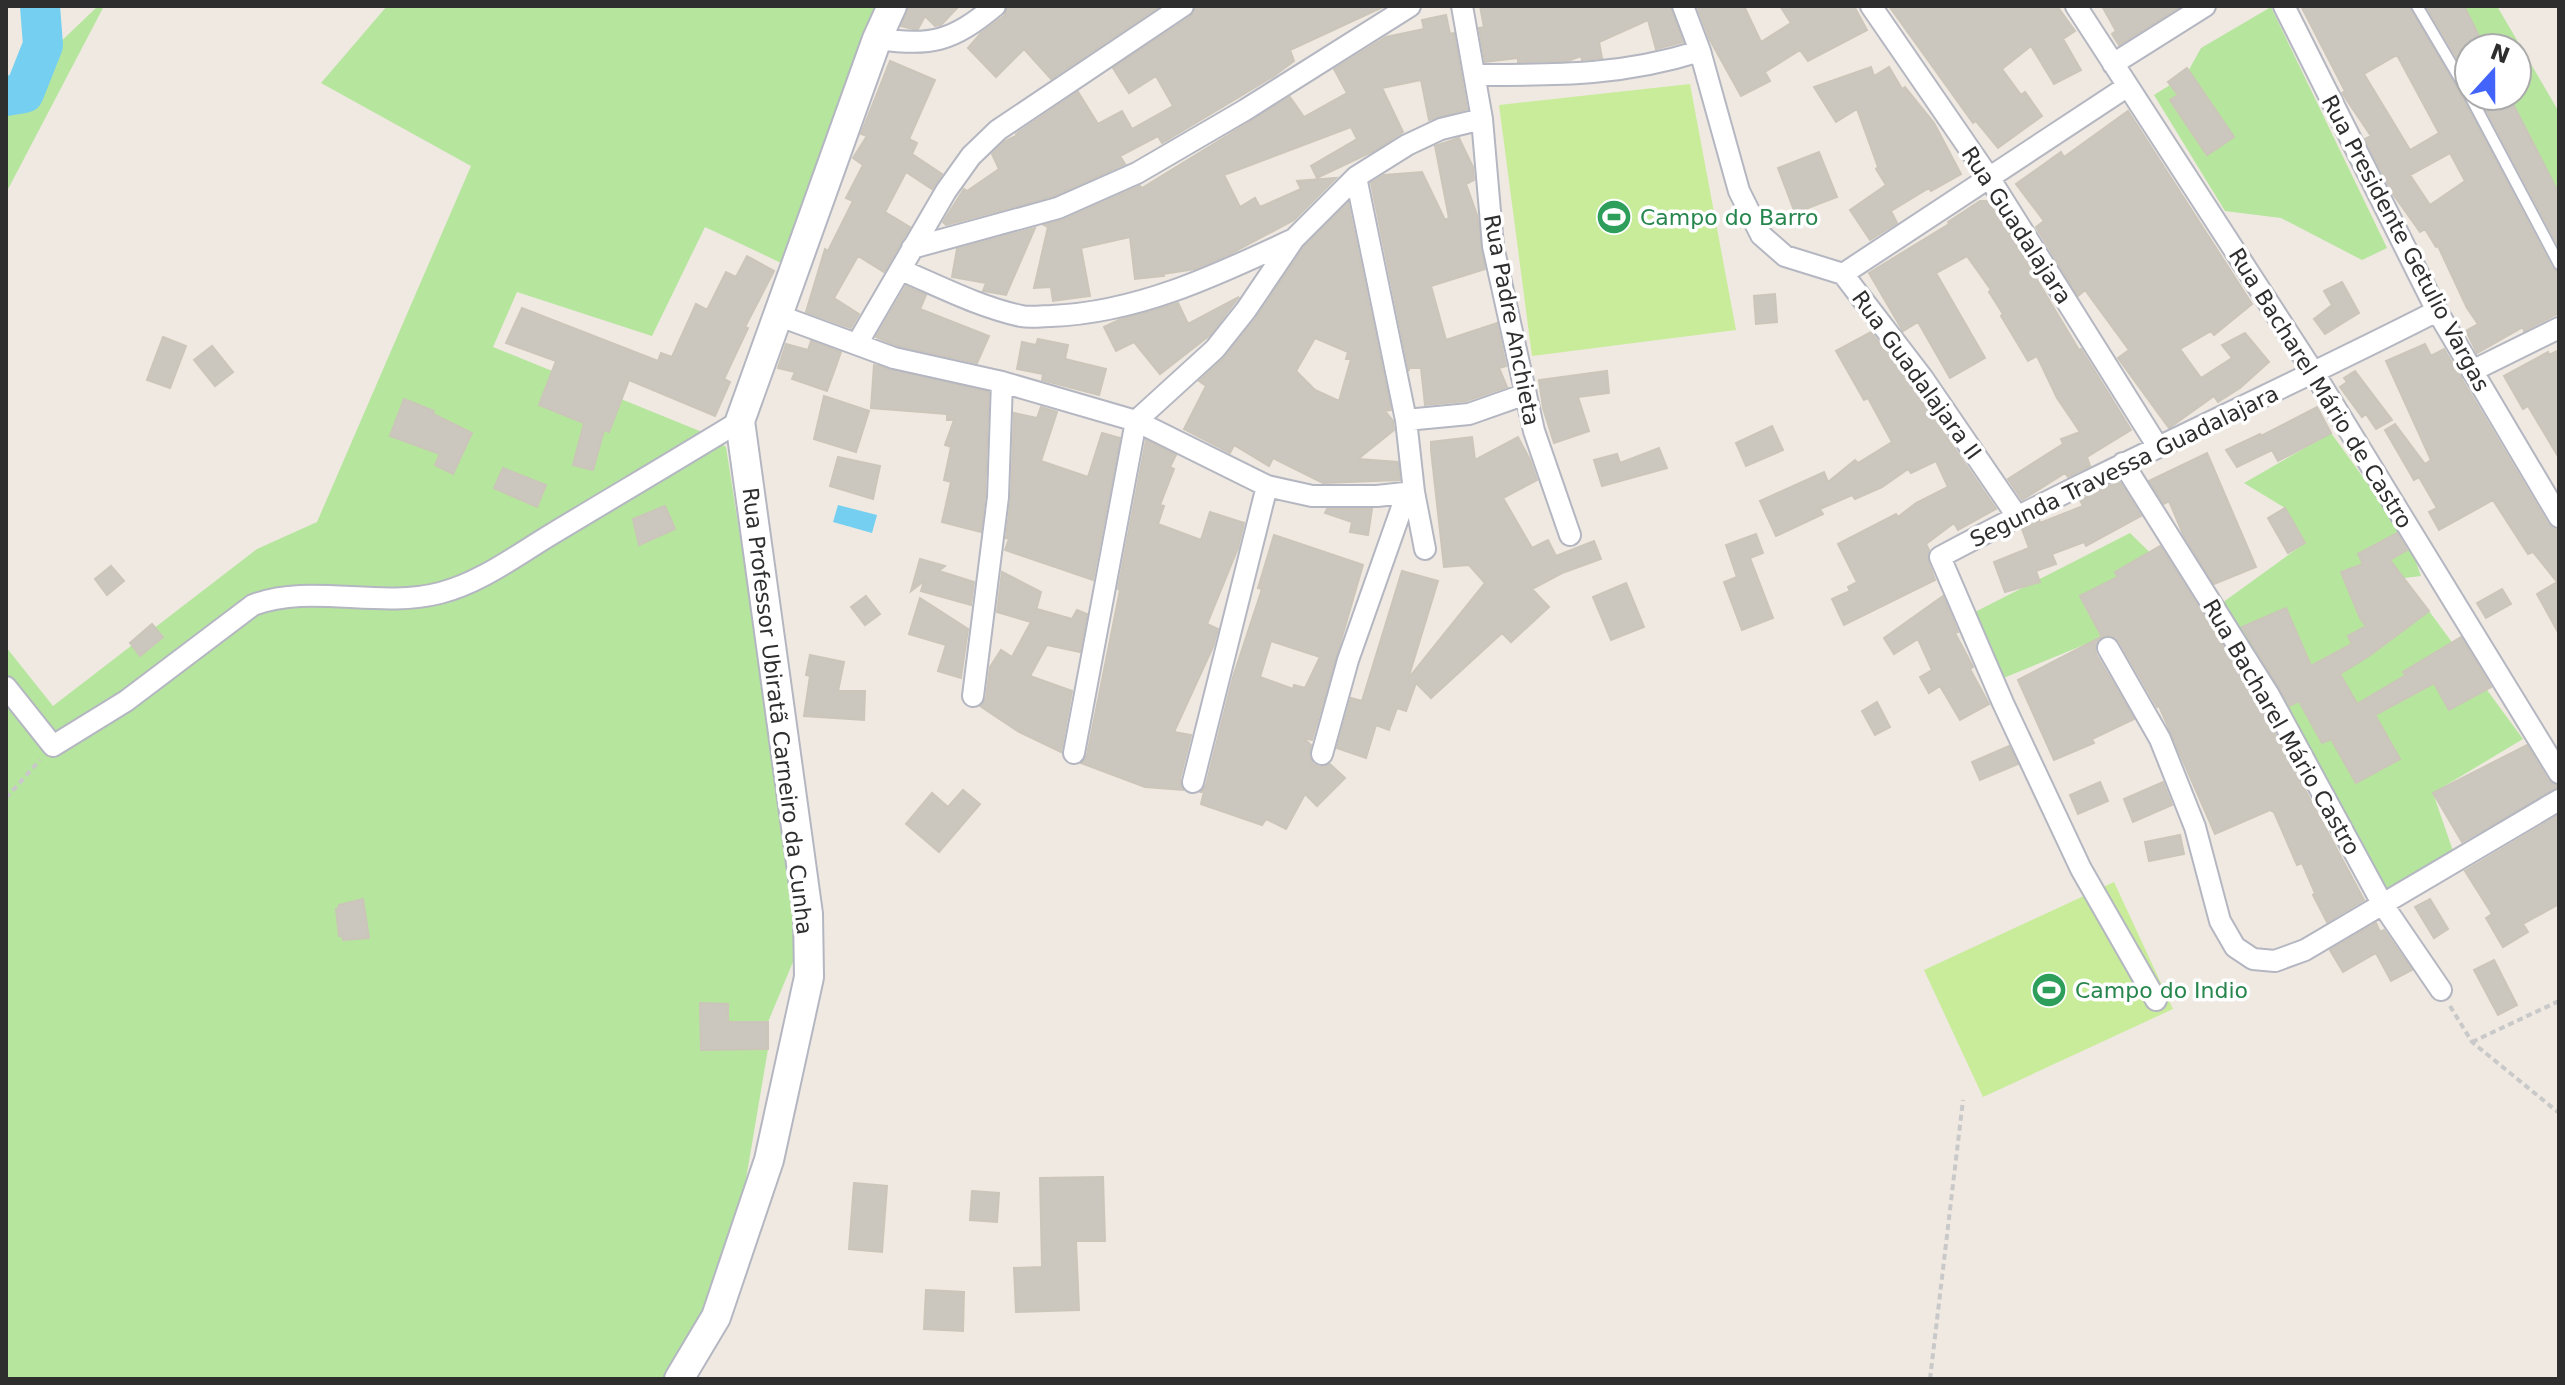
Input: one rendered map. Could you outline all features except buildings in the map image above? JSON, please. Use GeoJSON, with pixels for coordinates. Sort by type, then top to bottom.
{"type":"FeatureCollection","features":[{"type":"Feature","properties":{"kind":"street","name":"Rua Professor Ubiratã Carneiro da Cunha"},"geometry":{"type":"LineString","coordinates":[[679,1379],[716,1317],[740,1251],[769,1160],[809,977],[808,914],[740,421],[877,39],[892,6]]}},
{"type":"Feature","properties":{"kind":"street"},"geometry":{"type":"LineString","coordinates":[[877,39],[915,44],[946,40],[995,6]]}},
{"type":"Feature","properties":{"kind":"street"},"geometry":{"type":"LineString","coordinates":[[857,344],[946,191],[971,156],[998,130],[1183,6]]}},
{"type":"Feature","properties":{"kind":"street"},"geometry":{"type":"LineString","coordinates":[[912,248],[1058,208],[1137,173],[1245,110],[1410,6]]}},
{"type":"Feature","properties":{"kind":"street","name":"Rua Padre Anchieta"},"geometry":{"type":"LineString","coordinates":[[1462,6],[1482,119],[1493,246],[1534,431],[1570,535]]}},
{"type":"Feature","properties":{"kind":"street","name":"Rua Guadalajara II"},"geometry":{"type":"LineString","coordinates":[[1683,6],[1700,51],[1739,191],[1761,235],[1785,256],[1843,274],[1922,377],[2017,516]]}},
{"type":"Feature","properties":{"kind":"street","name":"Rua Guadalajara"},"geometry":{"type":"LineString","coordinates":[[1871,6],[1990,179],[2158,447]]}},
{"type":"Feature","properties":{"kind":"street","name":"Rua Bacharel Mário de Castro"},"geometry":{"type":"LineString","coordinates":[[2076,6],[2314,373],[2559,773]]}},
{"type":"Feature","properties":{"kind":"street"},"geometry":{"type":"LineString","coordinates":[[2113,64],[2205,6]]}},
{"type":"Feature","properties":{"kind":"street","name":"Rua Presidente Getulio Vargas"},"geometry":{"type":"LineString","coordinates":[[2284,6],[2437,311],[2559,517]]}},
{"type":"Feature","properties":{"kind":"street"},"geometry":{"type":"LineString","coordinates":[[1475,75],[1577,75],[1659,64],[1700,51]]}},
{"type":"Feature","properties":{"kind":"street"},"geometry":{"type":"LineString","coordinates":[[1843,274],[2128,86]]}},
{"type":"Feature","properties":{"kind":"street"},"geometry":{"type":"LineString","coordinates":[[1074,753],[1136,421],[1215,349],[1246,310],[1294,239],[1356,177],[1407,145],[1441,129],[1482,119]]}},
{"type":"Feature","properties":{"kind":"street"},"geometry":{"type":"LineString","coordinates":[[1356,177],[1406,420],[1411,492],[1425,549]]}},
{"type":"Feature","properties":{"kind":"street"},"geometry":{"type":"LineString","coordinates":[[901,270],[1023,317],[1071,316],[1120,307],[1209,279],[1294,239]]}},
{"type":"Feature","properties":{"kind":"street","name":"Segunda Travessa Guadalajara"},"geometry":{"type":"LineString","coordinates":[[2156,1000],[2081,869],[2003,703],[1940,557],[2123,463],[2437,311]]}},
{"type":"Feature","properties":{"kind":"street"},"geometry":{"type":"LineString","coordinates":[[777,315],[894,358],[1002,382],[1136,421],[1267,486],[1312,496],[1377,496],[1411,492]]}},
{"type":"Feature","properties":{"kind":"street"},"geometry":{"type":"LineString","coordinates":[[2472,371],[2559,328]]}},
{"type":"Feature","properties":{"kind":"street"},"geometry":{"type":"LineString","coordinates":[[973,696],[998,497],[1002,382]]}},
{"type":"Feature","properties":{"kind":"street"},"geometry":{"type":"LineString","coordinates":[[1406,420],[1469,414],[1526,394]]}},
{"type":"Feature","properties":{"kind":"street"},"geometry":{"type":"LineString","coordinates":[[6,687],[53,746],[126,701],[253,605],[271,598],[290,596],[403,601],[443,593],[489,572],[740,421]]}},
{"type":"Feature","properties":{"kind":"street","name":"Rua Bacharel Mário Castro"},"geometry":{"type":"LineString","coordinates":[[2123,463],[2269,695],[2383,905],[2441,990]]}},
{"type":"Feature","properties":{"kind":"street"},"geometry":{"type":"LineString","coordinates":[[1193,782],[1267,486]]}},
{"type":"Feature","properties":{"kind":"street"},"geometry":{"type":"LineString","coordinates":[[1322,754],[1348,660],[1411,492]]}},
{"type":"Feature","properties":{"kind":"street"},"geometry":{"type":"LineString","coordinates":[[2108,648],[2160,739],[2195,827],[2220,921],[2235,947],[2253,959],[2275,961],[2305,950],[2559,800]]}},
{"type":"Feature","properties":{"kind":"lane"},"geometry":{"type":"LineString","coordinates":[[2417,6],[2453,66]]}},
{"type":"Feature","properties":{"kind":"lane"},"geometry":{"type":"LineString","coordinates":[[2479,112],[2559,264]]}},
{"type":"Feature","properties":{"kind":"path"},"geometry":{"type":"LineString","coordinates":[[6,798],[53,746]]}},
{"type":"Feature","properties":{"kind":"path"},"geometry":{"type":"LineString","coordinates":[[2441,990],[2472,1042],[2559,1113]]}},
{"type":"Feature","properties":{"kind":"path"},"geometry":{"type":"LineString","coordinates":[[2472,1042],[2559,1001]]}},
{"type":"Feature","properties":{"kind":"path"},"geometry":{"type":"LineString","coordinates":[[1930,1379],[1963,1100]]}},
{"type":"Feature","properties":{"kind":"green space"},"geometry":{"type":"Polygon","coordinates":[[[98,6],[104,6],[6,193],[6,94],[98,6]]]}},
{"type":"Feature","properties":{"kind":"green space"},"geometry":{"type":"Polygon","coordinates":[[[387,6],[883,6],[845,85],[794,269],[705,227],[652,336],[517,292],[493,347],[707,434],[726,447],[803,938],[768,1022],[768,1049],[736,1238],[679,1366],[668,1379],[6,1379],[6,647],[53,706],[257,549],[317,522],[471,166],[321,83],[387,6]]]}},
{"type":"Feature","properties":{"kind":"green space"},"geometry":{"type":"Polygon","coordinates":[[[2464,6],[2497,6],[2512,32],[2477,32],[2464,6]]]}},
{"type":"Feature","properties":{"kind":"green space"},"geometry":{"type":"Polygon","coordinates":[[[2271,7],[2387,248],[2362,260],[2281,218],[2225,211],[2154,95],[2186,75],[2201,48],[2271,7]]]}},
{"type":"Feature","properties":{"kind":"green space"},"geometry":{"type":"Polygon","coordinates":[[[2533,68],[2559,112],[2559,194],[2539,154],[2498,112],[2533,112],[2533,68]]]}},
{"type":"Feature","properties":{"kind":"green space","name":"Campo do Barro"},"geometry":{"type":"Polygon","coordinates":[[[1690,84],[1736,330],[1532,356],[1499,105],[1690,84]]]}},
{"type":"Feature","properties":{"kind":"green space"},"geometry":{"type":"Polygon","coordinates":[[[2331,433],[2402,531],[2359,554],[2369,572],[2411,548],[2421,576],[2404,578],[2356,608],[2382,647],[2429,611],[2523,739],[2433,793],[2454,854],[2385,890],[2222,603],[2305,543],[2285,508],[2244,483],[2331,433]]]}},
{"type":"Feature","properties":{"kind":"green space"},"geometry":{"type":"Polygon","coordinates":[[[2130,533],[2190,592],[2103,637],[2001,679],[1975,612],[2130,533]]]}},
{"type":"Feature","properties":{"kind":"green space","name":"Campo do Indio"},"geometry":{"type":"Polygon","coordinates":[[[2114,882],[2173,1009],[1983,1097],[1924,970],[2114,882]]]}},
{"type":"Feature","properties":{"kind":"water"},"geometry":{"type":"Polygon","coordinates":[[[838,505],[877,515],[872,533],[833,522],[838,505]]]}},
{"type":"Feature","properties":{"kind":"waterway"},"geometry":{"type":"LineString","coordinates":[[6,96],[24,93],[43,45],[40,6]]}},
{"type":"Feature","properties":{"kind":"place","name":"Campo do Barro"},"geometry":{"type":"Point","coordinates":[1614,217]}},
{"type":"Feature","properties":{"kind":"place","name":"Campo do Indio"},"geometry":{"type":"Point","coordinates":[2049,990]}}]}
